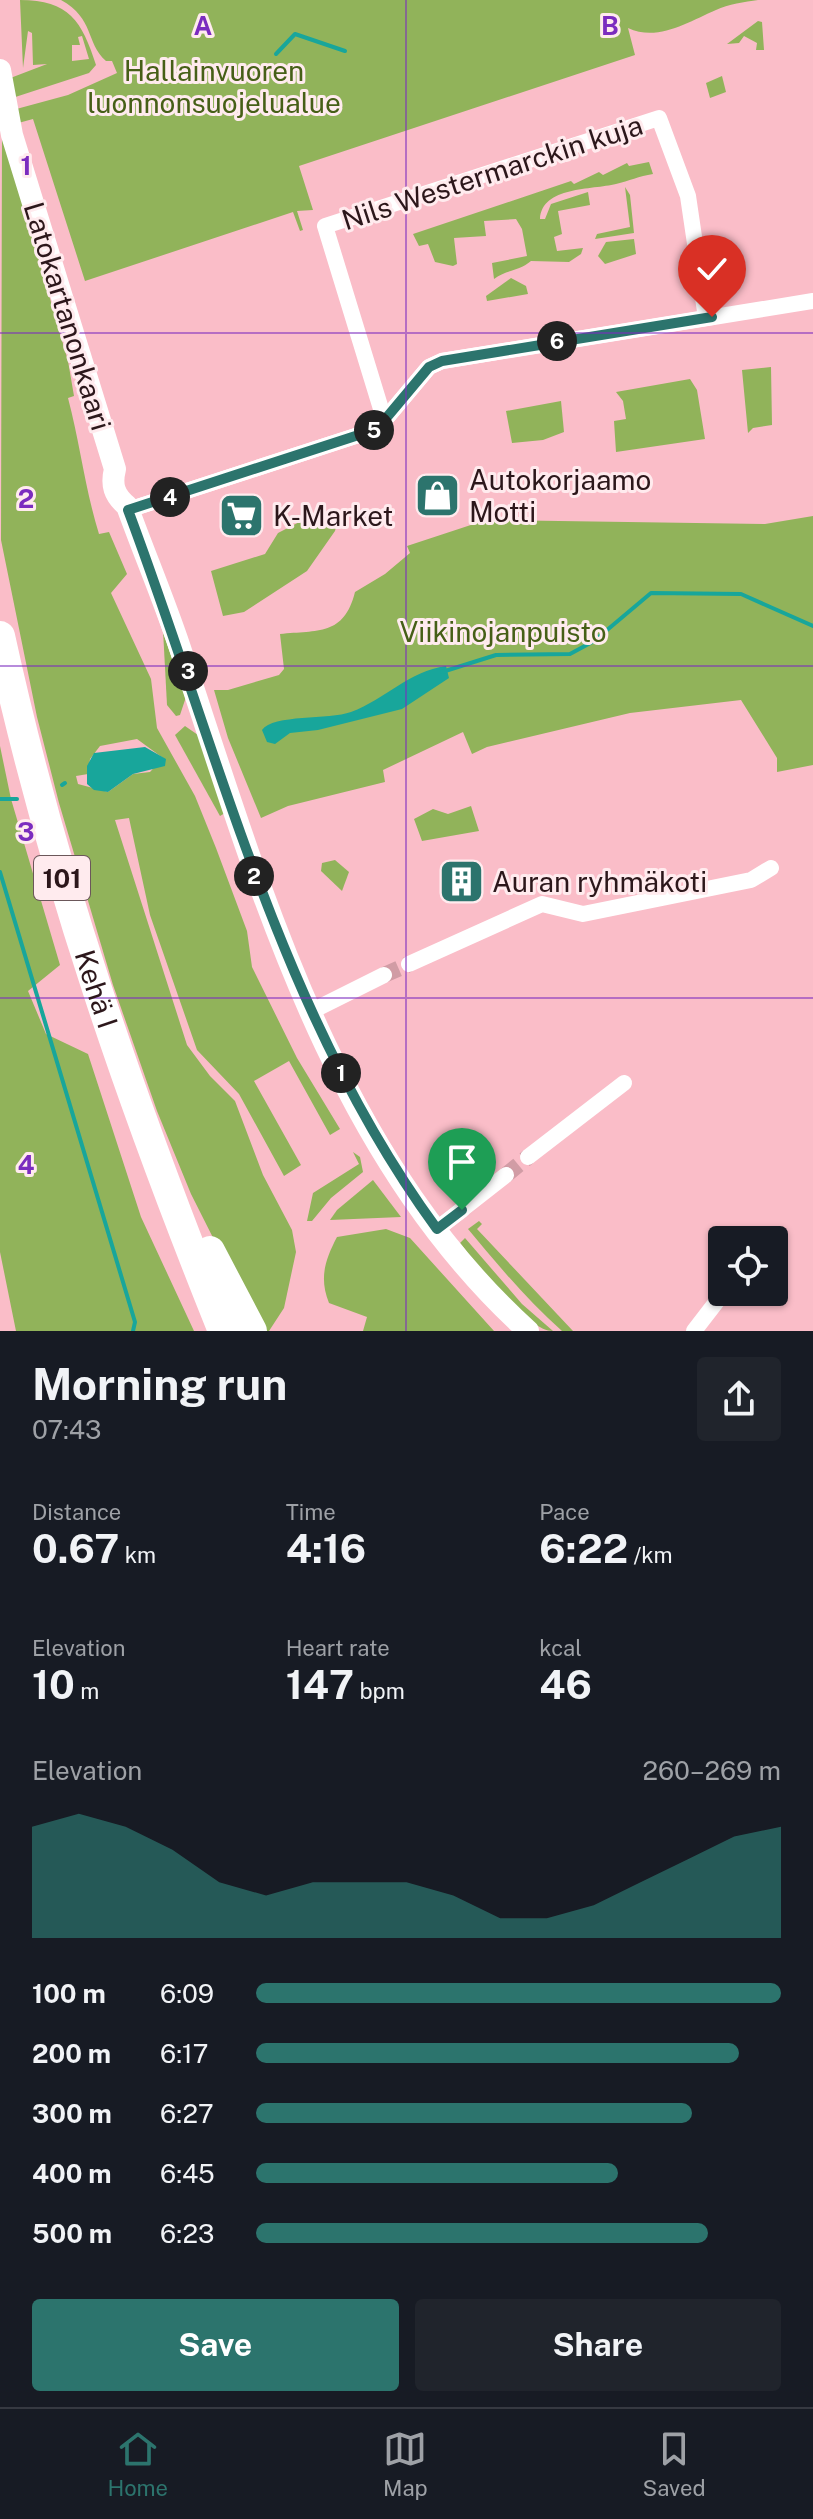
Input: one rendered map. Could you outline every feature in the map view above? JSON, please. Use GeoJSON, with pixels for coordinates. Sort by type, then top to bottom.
{"type":"FeatureCollection","features":[{"type":"Feature","properties":{"kind":"highway","name":"Kehä I"},"geometry":{"type":"LineString","coordinates":[[0,636],[57,861],[138,1116],[223,1331]]}},
{"type":"Feature","properties":{"kind":"highway"},"geometry":{"type":"LineString","coordinates":[[138,1116],[175,1175],[252,1331]]}},
{"type":"Feature","properties":{"kind":"street","name":"Latokartanonkaari"},"geometry":{"type":"LineString","coordinates":[[0,70],[12,135],[115,469],[112,481],[117,498],[128,508],[193,686],[253,873],[310,1012],[386,1156],[468,1268],[528,1331]]}},
{"type":"Feature","properties":{"kind":"street","name":"Nils Westermarckin kuja"},"geometry":{"type":"LineString","coordinates":[[385,422],[325,226],[659,118],[688,196],[706,318]]}},
{"type":"Feature","properties":{"kind":"street"},"geometry":{"type":"LineString","coordinates":[[128,508],[377,429],[423,374],[442,361],[813,301]]}},
{"type":"Feature","properties":{"kind":"street"},"geometry":{"type":"LineString","coordinates":[[409,964],[542,904],[583,914],[751,880],[771,868]]}},
{"type":"Feature","properties":{"kind":"street"},"geometry":{"type":"LineString","coordinates":[[310,1012],[384,975]]}},
{"type":"Feature","properties":{"kind":"street"},"geometry":{"type":"LineString","coordinates":[[528,1157],[624,1083]]}},
{"type":"Feature","properties":{"kind":"street"},"geometry":{"type":"LineString","coordinates":[[437,1229],[506,1175]]}},
{"type":"Feature","properties":{"kind":"street"},"geometry":{"type":"LineString","coordinates":[[694,1331],[713,1306]]}},
{"type":"Feature","properties":{"kind":"green space"},"geometry":{"type":"Polygon","coordinates":[[[20,0],[51,4],[71,16],[85,36],[96,65],[89,73],[0,102],[0,82],[47,64],[33,65],[32,33],[28,31],[23,68],[20,0]],[[82,36],[78,37],[80,45],[72,45],[72,61],[89,59],[82,36]]]}},
{"type":"Feature","properties":{"kind":"green space","name":"Hallainvuoren luonnonsuojelualue"},"geometry":{"type":"Polygon","coordinates":[[[61,0],[758,0],[726,6],[662,32],[639,32],[628,28],[635,55],[299,166],[313,210],[297,211],[303,230],[300,231],[293,212],[85,281],[33,119],[0,128],[9,111],[68,95],[117,73],[112,61],[106,61],[99,54],[79,15],[61,0]]]}},
{"type":"Feature","properties":{"kind":"green space"},"geometry":{"type":"Polygon","coordinates":[[[758,21],[762,22],[764,50],[756,50],[757,43],[744,36],[739,43],[727,44],[758,21]]]}},
{"type":"Feature","properties":{"kind":"green space"},"geometry":{"type":"Polygon","coordinates":[[[722,76],[726,92],[710,98],[706,83],[722,76]]]}},
{"type":"Feature","properties":{"kind":"green space"},"geometry":{"type":"Polygon","coordinates":[[[2,132],[68,361],[74,396],[68,398],[94,517],[99,534],[109,532],[127,574],[111,593],[151,679],[157,728],[195,796],[216,848],[247,931],[252,967],[297,1058],[340,1129],[330,1135],[289,1061],[254,1081],[301,1165],[284,1176],[239,1094],[197,1050],[150,915],[129,818],[115,820],[187,1045],[210,1076],[235,1101],[263,1175],[292,1230],[296,1252],[284,1308],[269,1331],[260,1331],[191,1194],[157,1111],[113,985],[37,717],[1,540],[2,132]],[[137,739],[100,746],[90,759],[88,774],[76,776],[78,784],[108,792],[133,774],[150,772],[163,758],[137,739]]]}},
{"type":"Feature","properties":{"kind":"green space"},"geometry":{"type":"Polygon","coordinates":[[[649,162],[653,174],[570,191],[549,200],[540,219],[545,219],[551,204],[588,192],[590,205],[558,211],[562,234],[554,237],[557,251],[583,248],[581,254],[569,262],[531,261],[494,279],[492,263],[527,256],[522,229],[516,219],[484,221],[486,236],[454,238],[457,264],[453,266],[435,262],[428,244],[419,246],[413,234],[571,181],[574,184],[599,172],[603,175],[627,163],[629,166],[649,162]]]}},
{"type":"Feature","properties":{"kind":"green space"},"geometry":{"type":"Polygon","coordinates":[[[625,187],[630,195],[634,233],[595,239],[597,234],[630,227],[625,187]]]}},
{"type":"Feature","properties":{"kind":"green space"},"geometry":{"type":"Polygon","coordinates":[[[634,239],[636,254],[605,264],[598,256],[606,242],[634,239]]]}},
{"type":"Feature","properties":{"kind":"green space"},"geometry":{"type":"Polygon","coordinates":[[[511,278],[526,286],[528,294],[487,301],[486,296],[511,278]]]}},
{"type":"Feature","properties":{"kind":"green space"},"geometry":{"type":"Polygon","coordinates":[[[771,367],[772,425],[753,428],[748,433],[742,370],[771,367]]]}},
{"type":"Feature","properties":{"kind":"green space"},"geometry":{"type":"Polygon","coordinates":[[[690,379],[697,390],[705,439],[616,452],[614,421],[626,419],[623,401],[616,392],[690,379]]]}},
{"type":"Feature","properties":{"kind":"green space"},"geometry":{"type":"Polygon","coordinates":[[[561,401],[564,432],[543,440],[512,443],[506,411],[561,401]]]}},
{"type":"Feature","properties":{"kind":"green space"},"geometry":{"type":"Polygon","coordinates":[[[333,515],[338,519],[335,531],[307,571],[244,612],[223,616],[211,571],[265,554],[278,533],[311,516],[333,515]]]}},
{"type":"Feature","properties":{"kind":"green space","name":"Viikinojanpuisto"},"geometry":{"type":"Polygon","coordinates":[[[813,516],[813,765],[777,772],[777,758],[741,700],[630,713],[487,747],[472,754],[463,732],[383,770],[385,782],[288,806],[261,818],[228,738],[214,690],[228,690],[279,675],[284,669],[280,634],[318,631],[336,624],[344,617],[355,592],[385,574],[410,553],[407,546],[486,520],[765,524],[813,516]]]}},
{"type":"Feature","properties":{"kind":"green space"},"geometry":{"type":"Polygon","coordinates":[[[163,630],[186,697],[180,715],[176,716],[167,705],[163,630]]]}},
{"type":"Feature","properties":{"kind":"green space"},"geometry":{"type":"Polygon","coordinates":[[[185,726],[198,735],[225,813],[220,816],[175,735],[185,726]]]}},
{"type":"Feature","properties":{"kind":"green space"},"geometry":{"type":"Polygon","coordinates":[[[0,746],[11,799],[60,965],[28,991],[46,1034],[88,1054],[141,1217],[194,1331],[16,1331],[0,1252],[0,746]]]}},
{"type":"Feature","properties":{"kind":"green space"},"geometry":{"type":"Polygon","coordinates":[[[471,806],[479,831],[422,841],[414,819],[433,809],[448,814],[471,806]]]}},
{"type":"Feature","properties":{"kind":"green space"},"geometry":{"type":"Polygon","coordinates":[[[335,860],[349,872],[342,891],[321,871],[322,863],[335,860]]]}},
{"type":"Feature","properties":{"kind":"green space"},"geometry":{"type":"Polygon","coordinates":[[[353,1152],[360,1157],[363,1172],[331,1198],[312,1221],[307,1221],[313,1193],[359,1164],[353,1152]]]}},
{"type":"Feature","properties":{"kind":"green space"},"geometry":{"type":"Polygon","coordinates":[[[373,1180],[401,1217],[330,1220],[337,1210],[373,1180]]]}},
{"type":"Feature","properties":{"kind":"green space"},"geometry":{"type":"Polygon","coordinates":[[[479,1221],[482,1224],[477,1229],[573,1331],[562,1331],[490,1256],[468,1229],[479,1221]]]}},
{"type":"Feature","properties":{"kind":"green space"},"geometry":{"type":"Polygon","coordinates":[[[386,1229],[410,1238],[494,1331],[363,1331],[367,1317],[329,1303],[324,1285],[325,1269],[337,1237],[386,1229]]]}},
{"type":"Feature","properties":{"kind":"green space"},"geometry":{"type":"Polygon","coordinates":[[[465,1238],[522,1304],[553,1331],[542,1328],[516,1309],[460,1243],[465,1238]]]}},
{"type":"Feature","properties":{"kind":"water"},"geometry":{"type":"Polygon","coordinates":[[[446,666],[449,678],[402,709],[318,730],[290,733],[275,744],[267,742],[262,730],[289,719],[351,712],[420,673],[446,666]]]}},
{"type":"Feature","properties":{"kind":"water"},"geometry":{"type":"Polygon","coordinates":[[[145,747],[166,759],[165,766],[133,774],[108,792],[94,790],[87,784],[87,766],[94,753],[145,747]]]}},
{"type":"Feature","properties":{"kind":"waterway"},"geometry":{"type":"LineString","coordinates":[[276,54],[295,34],[345,51]]}},
{"type":"Feature","properties":{"kind":"waterway"},"geometry":{"type":"LineString","coordinates":[[442,672],[496,655],[570,654],[594,641],[651,593],[741,594],[813,626]]}},
{"type":"Feature","properties":{"kind":"waterway"},"geometry":{"type":"LineString","coordinates":[[0,799],[17,799]]}},
{"type":"Feature","properties":{"kind":"waterway"},"geometry":{"type":"LineString","coordinates":[[0,872],[135,1322],[133,1331]]}},
{"type":"Feature","properties":{"kind":"tunnel"},"geometry":{"type":"LineString","coordinates":[[384,975],[409,964]]}},
{"type":"Feature","properties":{"kind":"tunnel"},"geometry":{"type":"LineString","coordinates":[[506,1175],[528,1157]]}},
{"type":"Feature","properties":{"kind":"place","name":"Autokorjaamo Motti"},"geometry":{"type":"Point","coordinates":[438,495]}},
{"type":"Feature","properties":{"kind":"place","name":"K-Market"},"geometry":{"type":"Point","coordinates":[242,515]}},
{"type":"Feature","properties":{"kind":"place","name":"Auran ryhmäkoti"},"geometry":{"type":"Point","coordinates":[461,881]}},
{"type":"Feature","properties":{"kind":"route"},"geometry":{"type":"LineString","coordinates":[[462,1210],[437,1229],[386,1156],[310,1012],[253,873],[178,643],[128,510],[377,429],[429,367],[442,361],[712,317]]}}]}
